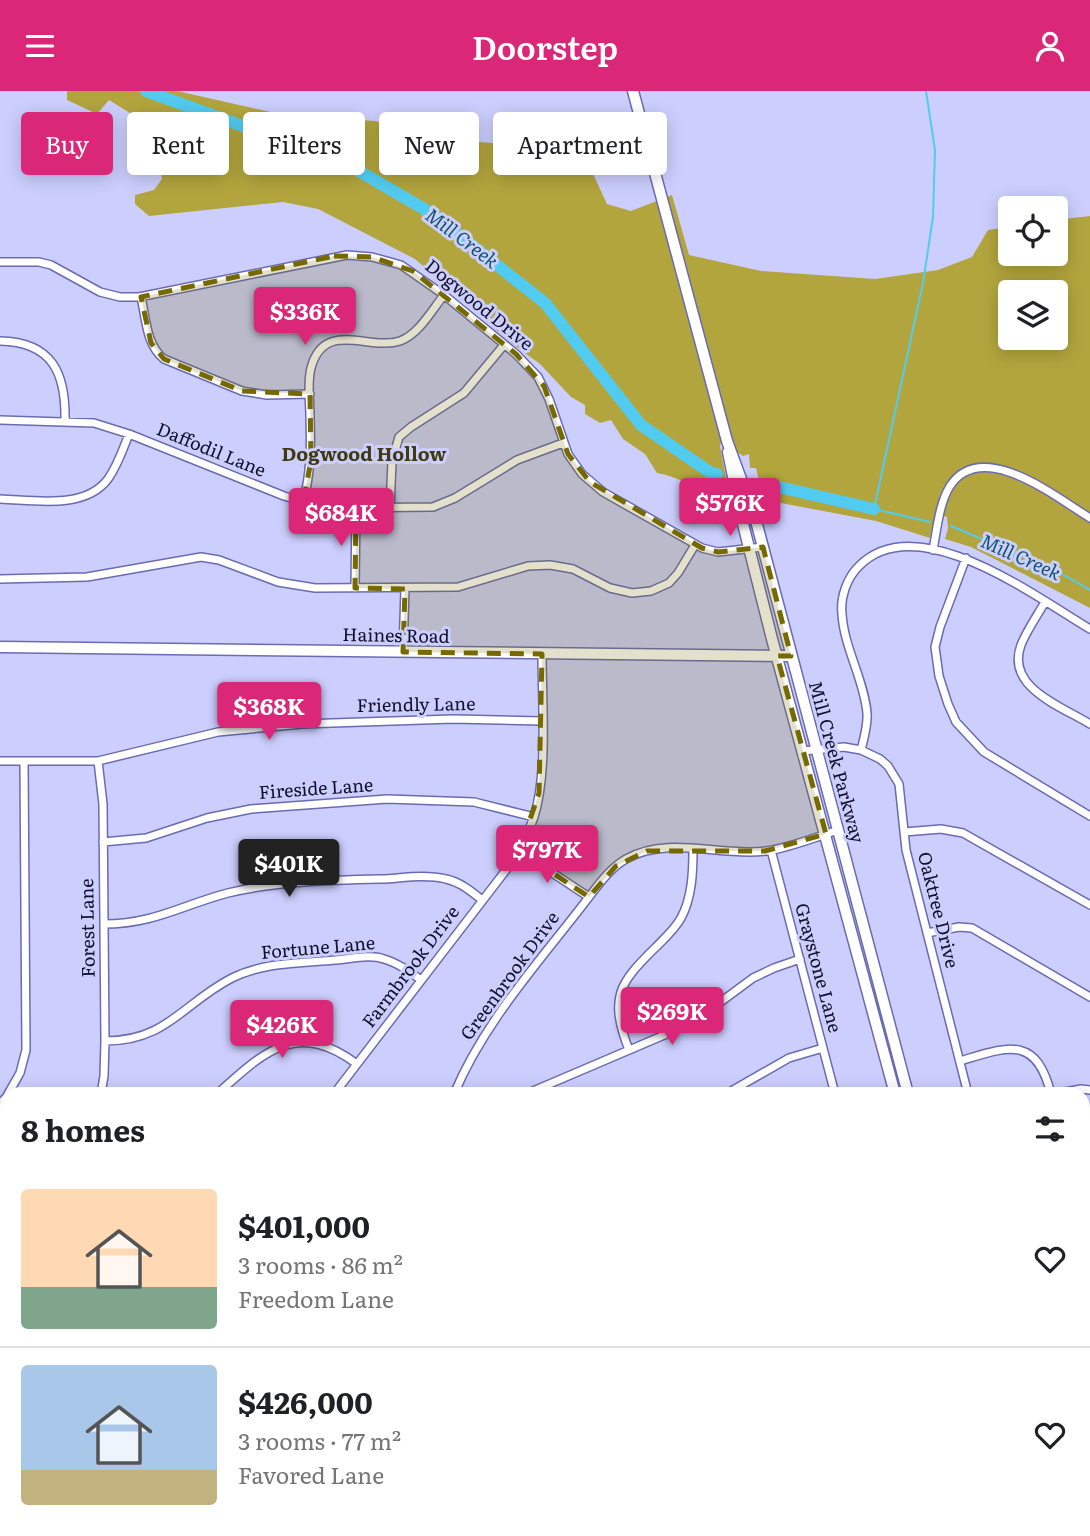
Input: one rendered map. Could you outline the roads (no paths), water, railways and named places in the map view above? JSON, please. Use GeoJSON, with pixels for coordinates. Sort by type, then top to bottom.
{"type":"FeatureCollection","features":[{"type":"Feature","properties":{"kind":"main road","name":"Mill Creek Parkway"},"geometry":{"type":"LineString","coordinates":[[632,91],[727,441],[755,517],[906,1087]]}},
{"type":"Feature","properties":{"kind":"main road","name":"Mill Creek Parkway"},"geometry":{"type":"LineString","coordinates":[[727,441],[729,463],[749,549],[893,1087]]}},
{"type":"Feature","properties":{"kind":"main road","name":"Haines Road"},"geometry":{"type":"LineString","coordinates":[[0,647],[791,656]]}},
{"type":"Feature","properties":{"kind":"street","name":"Dogwood Drive"},"geometry":{"type":"LineString","coordinates":[[0,262],[39,262],[51,265],[100,292],[120,297],[141,296],[347,255],[372,257],[401,265],[444,295],[532,370],[544,386],[574,464],[590,482],[695,545],[718,552],[763,547]]}},
{"type":"Feature","properties":{"kind":"street"},"geometry":{"type":"LineString","coordinates":[[303,502],[311,461],[311,367],[315,357],[325,346],[337,341],[399,341],[412,334],[444,295]]}},
{"type":"Feature","properties":{"kind":"street"},"geometry":{"type":"LineString","coordinates":[[141,296],[151,343],[157,354],[164,359],[242,391],[267,395],[310,394]]}},
{"type":"Feature","properties":{"kind":"street"},"geometry":{"type":"LineString","coordinates":[[0,341],[30,346],[53,363],[65,389],[65,421]]}},
{"type":"Feature","properties":{"kind":"street"},"geometry":{"type":"LineString","coordinates":[[390,509],[391,461],[399,437],[464,393],[504,345]]}},
{"type":"Feature","properties":{"kind":"street","name":"Daffodil Lane"},"geometry":{"type":"LineString","coordinates":[[0,420],[94,423],[303,502],[321,507],[356,509],[424,508],[445,503],[517,460],[564,443]]}},
{"type":"Feature","properties":{"kind":"street"},"geometry":{"type":"LineString","coordinates":[[0,499],[63,500],[89,495],[107,481],[129,434]]}},
{"type":"Feature","properties":{"kind":"street"},"geometry":{"type":"LineString","coordinates":[[933,549],[949,488],[967,473],[987,466],[1013,473],[1090,519]]}},
{"type":"Feature","properties":{"kind":"street"},"geometry":{"type":"LineString","coordinates":[[355,588],[356,509]]}},
{"type":"Feature","properties":{"kind":"street"},"geometry":{"type":"LineString","coordinates":[[0,579],[87,577],[201,557],[219,560],[295,587],[458,587],[527,566],[550,565],[573,569],[621,592],[641,593],[669,583],[695,545]]}},
{"type":"Feature","properties":{"kind":"street"},"geometry":{"type":"LineString","coordinates":[[803,751],[844,747],[861,750],[867,714],[842,616],[844,590],[856,569],[876,552],[912,545],[966,558],[1090,629]]}},
{"type":"Feature","properties":{"kind":"street"},"geometry":{"type":"LineString","coordinates":[[966,558],[935,647],[939,676],[956,722],[984,752],[1090,816]]}},
{"type":"Feature","properties":{"kind":"street"},"geometry":{"type":"LineString","coordinates":[[402,652],[405,589]]}},
{"type":"Feature","properties":{"kind":"street"},"geometry":{"type":"LineString","coordinates":[[1045,602],[1021,645],[1018,659],[1021,674],[1031,688],[1090,723]]}},
{"type":"Feature","properties":{"kind":"street","name":"Farmbrook Drive"},"geometry":{"type":"LineString","coordinates":[[339,1087],[519,851],[534,817],[541,778],[542,654]]}},
{"type":"Feature","properties":{"kind":"street","name":"Friendly Lane"},"geometry":{"type":"LineString","coordinates":[[0,761],[98,761],[205,734],[266,728],[375,721],[542,721]]}},
{"type":"Feature","properties":{"kind":"street","name":"Oaktree Drive"},"geometry":{"type":"LineString","coordinates":[[861,750],[880,759],[895,775],[901,796],[904,832],[927,933],[966,1087]]}},
{"type":"Feature","properties":{"kind":"street","name":"Forest Lane"},"geometry":{"type":"LineString","coordinates":[[98,761],[103,804],[106,1041],[102,1087]]}},
{"type":"Feature","properties":{"kind":"street"},"geometry":{"type":"LineString","coordinates":[[12,1087],[20,1073],[26,1050],[24,762]]}},
{"type":"Feature","properties":{"kind":"street","name":"Fireside Lane"},"geometry":{"type":"LineString","coordinates":[[103,842],[146,838],[207,818],[251,809],[374,800],[474,802],[534,817]]}},
{"type":"Feature","properties":{"kind":"street"},"geometry":{"type":"LineString","coordinates":[[904,832],[941,829],[963,833],[1090,905]]}},
{"type":"Feature","properties":{"kind":"street","name":"Greenbrook Drive"},"geometry":{"type":"LineString","coordinates":[[457,1087],[486,1032],[589,897],[616,866],[632,856],[659,849],[743,852],[771,850],[839,830]]}},
{"type":"Feature","properties":{"kind":"street"},"geometry":{"type":"LineString","coordinates":[[629,1050],[617,1013],[621,990],[629,975],[682,917],[690,889],[693,850]]}},
{"type":"Feature","properties":{"kind":"street","name":"Graystone Lane"},"geometry":{"type":"LineString","coordinates":[[771,850],[833,1087]]}},
{"type":"Feature","properties":{"kind":"street"},"geometry":{"type":"LineString","coordinates":[[519,851],[589,897]]}},
{"type":"Feature","properties":{"kind":"street"},"geometry":{"type":"LineString","coordinates":[[104,924],[146,921],[217,896],[254,888],[357,879],[447,879],[464,886],[482,900]]}},
{"type":"Feature","properties":{"kind":"street"},"geometry":{"type":"LineString","coordinates":[[927,933],[959,927],[972,928],[1090,997]]}},
{"type":"Feature","properties":{"kind":"street","name":"Fortune Lane"},"geometry":{"type":"LineString","coordinates":[[106,1041],[130,1040],[153,1033],[229,979],[258,968],[289,963],[379,957],[401,966],[421,980]]}},
{"type":"Feature","properties":{"kind":"street"},"geometry":{"type":"LineString","coordinates":[[542,1087],[692,1022],[763,973],[800,960]]}},
{"type":"Feature","properties":{"kind":"street"},"geometry":{"type":"LineString","coordinates":[[225,1087],[263,1055],[278,1046],[318,1044],[336,1050],[357,1064]]}},
{"type":"Feature","properties":{"kind":"street"},"geometry":{"type":"LineString","coordinates":[[738,1087],[789,1058],[823,1048]]}},
{"type":"Feature","properties":{"kind":"street"},"geometry":{"type":"LineString","coordinates":[[960,1061],[1004,1048],[1020,1050],[1034,1058],[1042,1068],[1050,1087]]}},
{"type":"Feature","properties":{"kind":"waterway","name":"Mill Creek"},"geometry":{"type":"LineString","coordinates":[[146,91],[347,164],[431,213],[545,303],[641,425],[711,473],[717,474]]}},
{"type":"Feature","properties":{"kind":"waterway"},"geometry":{"type":"LineString","coordinates":[[926,91],[935,150],[933,217],[923,283],[874,509],[930,522]]}},
{"type":"Feature","properties":{"kind":"waterway","name":"Mill Creek"},"geometry":{"type":"LineString","coordinates":[[762,483],[874,509]]}},
{"type":"Feature","properties":{"kind":"waterway","name":"Mill Creek"},"geometry":{"type":"LineString","coordinates":[[951,526],[1053,569],[1090,590]]}},
{"type":"Feature","properties":{"kind":"district","name":"Dogwood Hollow"},"geometry":{"type":"Point","coordinates":[364,454]}}]}
